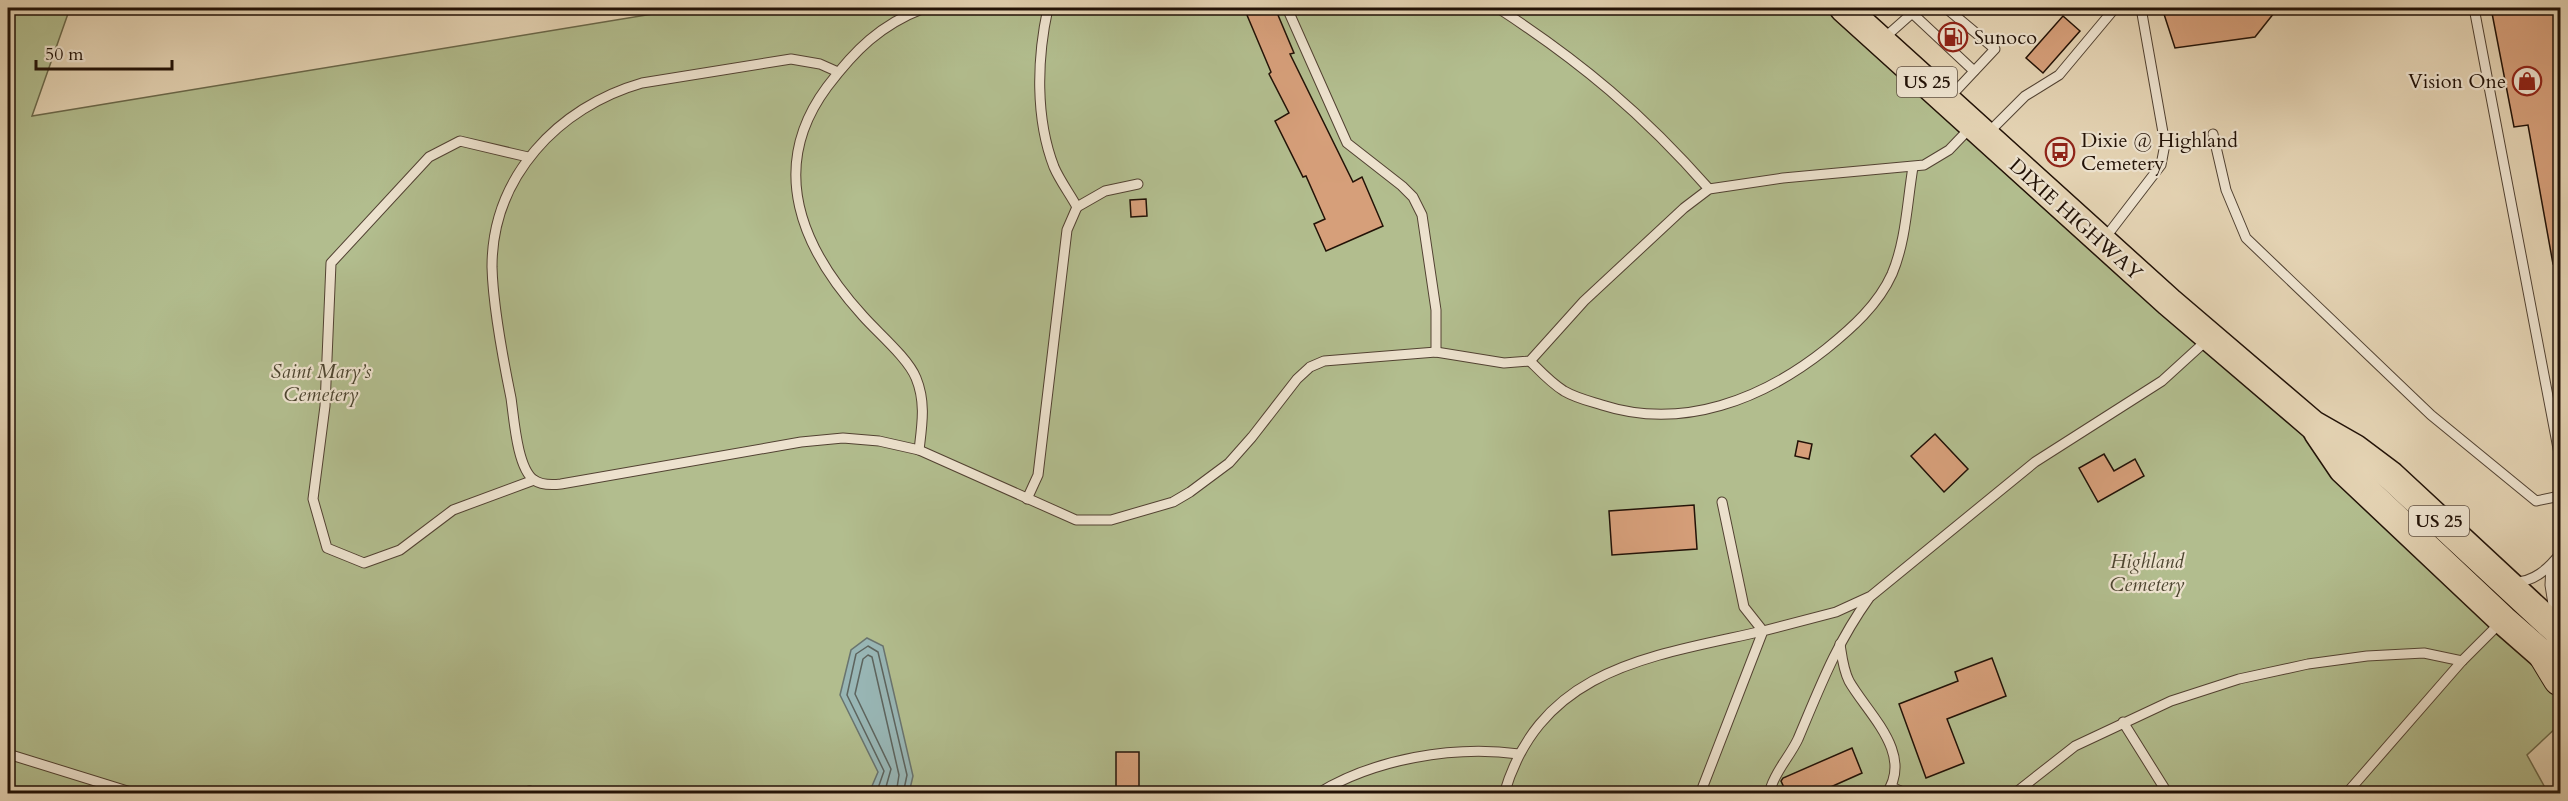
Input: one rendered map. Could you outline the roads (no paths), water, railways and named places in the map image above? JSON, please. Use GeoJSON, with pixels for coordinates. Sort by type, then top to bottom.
{"type":"FeatureCollection","features":[{"type":"Feature","properties":{"kind":"main road","name":"DIXIE HIGHWAY"},"geometry":{"type":"LineString","coordinates":[[1844,8],[2210,338],[2313,425],[2355,449],[2391,476],[2504,581],[2557,653]]}},
{"type":"Feature","properties":{"kind":"main road","name":"DIXIE HIGHWAY"},"geometry":{"type":"LineString","coordinates":[[2313,425],[2343,469],[2503,620],[2557,653]]}},
{"type":"Feature","properties":{"kind":"lane"},"geometry":{"type":"LineString","coordinates":[[919,450],[924,406],[915,375],[860,314],[822,262],[798,210],[796,162],[814,105],[838,72],[867,40],[909,13],[924,8]]}},
{"type":"Feature","properties":{"kind":"lane"},"geometry":{"type":"LineString","coordinates":[[1048,8],[1041,43],[1041,97],[1045,135],[1055,169],[1077,207]]}},
{"type":"Feature","properties":{"kind":"lane"},"geometry":{"type":"LineString","coordinates":[[1287,8],[1347,143],[1402,186],[1413,197],[1422,215],[1436,310],[1436,352]]}},
{"type":"Feature","properties":{"kind":"lane"},"geometry":{"type":"LineString","coordinates":[[1498,8],[1562,50],[1615,93],[1673,148],[1709,189]]}},
{"type":"Feature","properties":{"kind":"lane"},"geometry":{"type":"LineString","coordinates":[[1946,8],[1995,49],[1947,100]]}},
{"type":"Feature","properties":{"kind":"lane"},"geometry":{"type":"LineString","coordinates":[[838,72],[820,64],[791,59],[642,83],[621,89],[575,112],[548,134],[528,157],[502,209],[493,247],[492,269],[505,368],[523,465],[534,480],[548,485],[561,484],[801,442],[843,438],[879,441],[919,450],[1076,520],[1127,517],[1173,502],[1229,463],[1297,379],[1310,367],[1324,361],[1436,352],[1504,363],[1530,361],[1584,301],[1683,208],[1709,189],[1783,178],[1924,165],[2059,75],[2115,8]]}},
{"type":"Feature","properties":{"kind":"lane"},"geometry":{"type":"LineString","coordinates":[[2102,242],[2161,165],[2165,144],[2141,8]]}},
{"type":"Feature","properties":{"kind":"lane"},"geometry":{"type":"LineString","coordinates":[[2474,8],[2560,459]]}},
{"type":"Feature","properties":{"kind":"lane"},"geometry":{"type":"LineString","coordinates":[[1881,40],[1915,10],[1974,71]]}},
{"type":"Feature","properties":{"kind":"lane"},"geometry":{"type":"LineString","coordinates":[[2214,134],[2226,190],[2246,238],[2392,380],[2482,459],[2536,501],[2560,496]]}},
{"type":"Feature","properties":{"kind":"lane"},"geometry":{"type":"LineString","coordinates":[[528,157],[460,141],[429,157],[331,263],[325,406],[313,499],[327,548],[364,563],[400,550],[453,510],[534,480]]}},
{"type":"Feature","properties":{"kind":"lane"},"geometry":{"type":"LineString","coordinates":[[1530,361],[1547,378],[1579,398],[1617,410],[1658,415],[1733,404],[1764,390],[1810,362],[1844,334],[1881,293],[1901,249],[1912,167]]}},
{"type":"Feature","properties":{"kind":"lane"},"geometry":{"type":"LineString","coordinates":[[1027,500],[1038,475],[1067,230],[1077,207],[1105,191],[1138,184]]}},
{"type":"Feature","properties":{"kind":"lane"},"geometry":{"type":"LineString","coordinates":[[1504,794],[1526,741],[1543,721],[1575,692],[1610,670],[1649,657],[1836,612],[1871,596],[2036,462],[2162,381],[2210,338]]}},
{"type":"Feature","properties":{"kind":"lane"},"geometry":{"type":"LineString","coordinates":[[1722,502],[1744,607],[1763,631]]}},
{"type":"Feature","properties":{"kind":"lane"},"geometry":{"type":"LineString","coordinates":[[2504,581],[2527,581],[2551,566],[2560,554]]}},
{"type":"Feature","properties":{"kind":"lane"},"geometry":{"type":"LineString","coordinates":[[2551,566],[2550,585],[2557,653]]}},
{"type":"Feature","properties":{"kind":"lane"},"geometry":{"type":"LineString","coordinates":[[1775,794],[1771,787],[1776,772],[1788,759],[1798,740],[1822,677],[1871,596]]}},
{"type":"Feature","properties":{"kind":"lane"},"geometry":{"type":"LineString","coordinates":[[2346,794],[2462,661],[2503,620]]}},
{"type":"Feature","properties":{"kind":"lane"},"geometry":{"type":"LineString","coordinates":[[1700,794],[1763,631]]}},
{"type":"Feature","properties":{"kind":"lane"},"geometry":{"type":"LineString","coordinates":[[1840,644],[1843,665],[1849,680],[1888,739],[1894,754],[1895,769],[1888,790],[1908,794]]}},
{"type":"Feature","properties":{"kind":"lane"},"geometry":{"type":"LineString","coordinates":[[2014,794],[2075,746],[2171,701],[2239,679],[2308,664],[2424,653],[2462,661]]}},
{"type":"Feature","properties":{"kind":"lane"},"geometry":{"type":"LineString","coordinates":[[2123,722],[2168,794]]}},
{"type":"Feature","properties":{"kind":"lane"},"geometry":{"type":"LineString","coordinates":[[1317,794],[1353,774],[1403,759],[1503,752],[1519,754]]}},
{"type":"Feature","properties":{"kind":"lane"},"geometry":{"type":"LineString","coordinates":[[8,754],[137,794]]}},
{"type":"Feature","properties":{"kind":"lane"},"geometry":{"type":"LineString","coordinates":[[516,794],[531,791],[536,794]]}},
{"type":"Feature","properties":{"kind":"water"},"geometry":{"type":"Polygon","coordinates":[[[867,638],[883,646],[913,776],[909,793],[869,793],[878,772],[840,695],[851,650],[867,638]]]}},
{"type":"Feature","properties":{"kind":"place","name":"Sunoco"},"geometry":{"type":"Point","coordinates":[1953,37]}},
{"type":"Feature","properties":{"kind":"place","name":"Vision One"},"geometry":{"type":"Point","coordinates":[2527,81]}},
{"type":"Feature","properties":{"kind":"place","name":"Dixie @ Highland Cemetery"},"geometry":{"type":"Point","coordinates":[2060,152]}},
{"type":"Feature","properties":{"kind":"park label","name":"Saint Mary’s Cemetery"},"geometry":{"type":"Point","coordinates":[321,382]}},
{"type":"Feature","properties":{"kind":"park label","name":"Highland Cemetery"},"geometry":{"type":"Point","coordinates":[2147,572]}}]}
